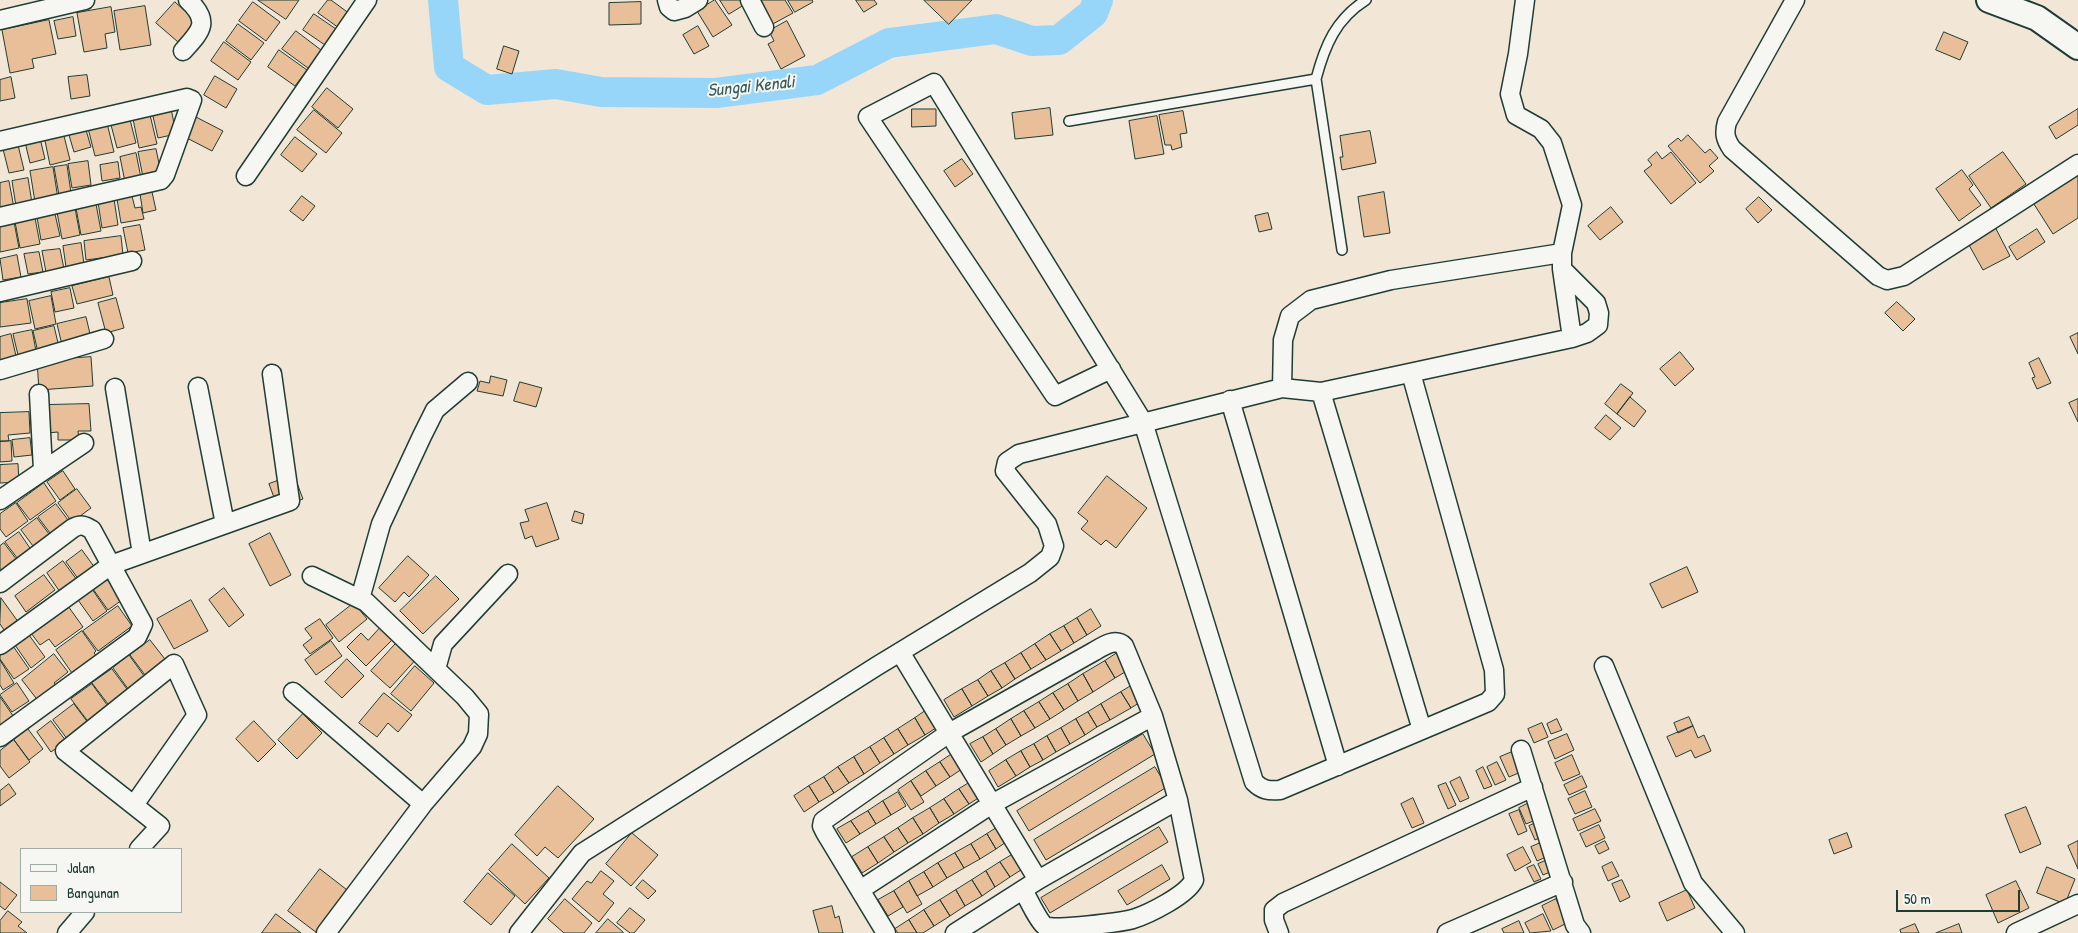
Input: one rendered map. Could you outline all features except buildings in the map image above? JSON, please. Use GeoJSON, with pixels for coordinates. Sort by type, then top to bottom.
{"type":"FeatureCollection","features":[{"type":"Feature","properties":{"kind":"main road"},"geometry":{"type":"LineString","coordinates":[[1989,0],[2037,18],[2078,48]]}},
{"type":"Feature","properties":{"kind":"street"},"geometry":{"type":"LineString","coordinates":[[0,20],[85,0]]}},
{"type":"Feature","properties":{"kind":"street"},"geometry":{"type":"LineString","coordinates":[[183,51],[199,34],[203,22],[201,16],[188,0]]}},
{"type":"Feature","properties":{"kind":"street"},"geometry":{"type":"LineString","coordinates":[[246,176],[367,0]]}},
{"type":"Feature","properties":{"kind":"street"},"geometry":{"type":"LineString","coordinates":[[667,0],[669,7],[674,11],[685,8],[698,0]]}},
{"type":"Feature","properties":{"kind":"street"},"geometry":{"type":"LineString","coordinates":[[750,0],[764,27]]}},
{"type":"Feature","properties":{"kind":"street"},"geometry":{"type":"LineString","coordinates":[[1525,0],[1518,54],[1510,94],[1516,115],[1542,129],[1552,143],[1572,205],[1562,261],[1572,338]]}},
{"type":"Feature","properties":{"kind":"street"},"geometry":{"type":"LineString","coordinates":[[1795,0],[1727,122],[1724,132],[1726,141],[1739,155],[1878,276],[1886,280],[1904,276],[2078,164]]}},
{"type":"Feature","properties":{"kind":"street"},"geometry":{"type":"LineString","coordinates":[[1111,369],[1055,396],[868,117],[934,83],[1111,369],[1143,422],[1254,782],[1260,788],[1268,791],[1280,790],[1488,702],[1495,694],[1494,670],[1411,373]]}},
{"type":"Feature","properties":{"kind":"street"},"geometry":{"type":"LineString","coordinates":[[0,141],[187,98],[192,100],[165,175],[160,180],[0,217]]}},
{"type":"Feature","properties":{"kind":"street"},"geometry":{"type":"LineString","coordinates":[[0,292],[132,261]]}},
{"type":"Feature","properties":{"kind":"street"},"geometry":{"type":"LineString","coordinates":[[519,933],[582,852],[900,652],[1030,573],[1050,557],[1054,546],[1047,524],[1005,471],[1007,462],[1019,454],[1282,388],[1321,392],[1572,338],[1587,333],[1598,325],[1599,313],[1596,303],[1562,261]]}},
{"type":"Feature","properties":{"kind":"street"},"geometry":{"type":"LineString","coordinates":[[1282,388],[1283,340],[1290,316],[1311,300],[1391,280],[1562,261]]}},
{"type":"Feature","properties":{"kind":"street"},"geometry":{"type":"LineString","coordinates":[[0,370],[104,339]]}},
{"type":"Feature","properties":{"kind":"street"},"geometry":{"type":"LineString","coordinates":[[0,645],[111,565],[290,501],[272,374]]}},
{"type":"Feature","properties":{"kind":"street"},"geometry":{"type":"LineString","coordinates":[[360,599],[381,524],[422,436],[435,410],[468,382]]}},
{"type":"Feature","properties":{"kind":"street"},"geometry":{"type":"LineString","coordinates":[[198,387],[225,524]]}},
{"type":"Feature","properties":{"kind":"street"},"geometry":{"type":"LineString","coordinates":[[115,388],[142,554]]}},
{"type":"Feature","properties":{"kind":"street"},"geometry":{"type":"LineString","coordinates":[[1321,392],[1422,730]]}},
{"type":"Feature","properties":{"kind":"street"},"geometry":{"type":"LineString","coordinates":[[39,394],[43,470]]}},
{"type":"Feature","properties":{"kind":"street"},"geometry":{"type":"LineString","coordinates":[[1230,400],[1338,766]]}},
{"type":"Feature","properties":{"kind":"street"},"geometry":{"type":"LineString","coordinates":[[0,500],[84,443]]}},
{"type":"Feature","properties":{"kind":"street"},"geometry":{"type":"LineString","coordinates":[[0,583],[73,528],[80,525],[92,530],[141,617],[143,624],[142,630],[136,637],[0,736]]}},
{"type":"Feature","properties":{"kind":"street"},"geometry":{"type":"LineString","coordinates":[[436,670],[443,644],[508,574]]}},
{"type":"Feature","properties":{"kind":"street"},"geometry":{"type":"LineString","coordinates":[[312,576],[366,602],[465,697],[479,714],[478,734],[472,747],[422,804],[326,933]]}},
{"type":"Feature","properties":{"kind":"street"},"geometry":{"type":"LineString","coordinates":[[886,933],[825,832],[822,826],[824,820],[949,733],[1093,652],[1117,642],[1124,646],[1153,716],[1178,800],[1194,880],[1192,885],[1172,899],[1132,920],[1051,928],[1043,925],[1030,885],[992,804],[949,733],[900,652]]}},
{"type":"Feature","properties":{"kind":"street"},"geometry":{"type":"LineString","coordinates":[[134,806],[197,715],[174,664],[65,751],[134,806],[160,826],[141,848]]}},
{"type":"Feature","properties":{"kind":"street"},"geometry":{"type":"LineString","coordinates":[[1604,666],[1693,883],[1735,933]]}},
{"type":"Feature","properties":{"kind":"street"},"geometry":{"type":"LineString","coordinates":[[293,692],[422,804]]}},
{"type":"Feature","properties":{"kind":"street"},"geometry":{"type":"LineString","coordinates":[[860,890],[992,804],[1153,716]]}},
{"type":"Feature","properties":{"kind":"street"},"geometry":{"type":"LineString","coordinates":[[1521,750],[1575,925],[1581,933]]}},
{"type":"Feature","properties":{"kind":"street"},"geometry":{"type":"LineString","coordinates":[[1279,933],[1274,920],[1274,910],[1283,903],[1533,787]]}},
{"type":"Feature","properties":{"kind":"street"},"geometry":{"type":"LineString","coordinates":[[955,933],[1030,885],[1178,800]]}},
{"type":"Feature","properties":{"kind":"street"},"geometry":{"type":"LineString","coordinates":[[1447,933],[1563,882]]}},
{"type":"Feature","properties":{"kind":"street"},"geometry":{"type":"LineString","coordinates":[[2016,933],[2044,927],[2078,904]]}},
{"type":"Feature","properties":{"kind":"street"},"geometry":{"type":"LineString","coordinates":[[67,933],[84,913]]}},
{"type":"Feature","properties":{"kind":"lane"},"geometry":{"type":"LineString","coordinates":[[1342,250],[1316,79],[1319,66],[1340,20],[1366,0]]}},
{"type":"Feature","properties":{"kind":"lane"},"geometry":{"type":"LineString","coordinates":[[1069,121],[1316,79]]}},
{"type":"Feature","properties":{"kind":"waterway","name":"Sungai Kenali"},"geometry":{"type":"LineString","coordinates":[[443,0],[449,67],[487,90],[556,84],[601,92],[716,93],[817,80],[889,43],[996,29],[1032,41],[1059,40],[1093,13],[1098,0]]}}]}
